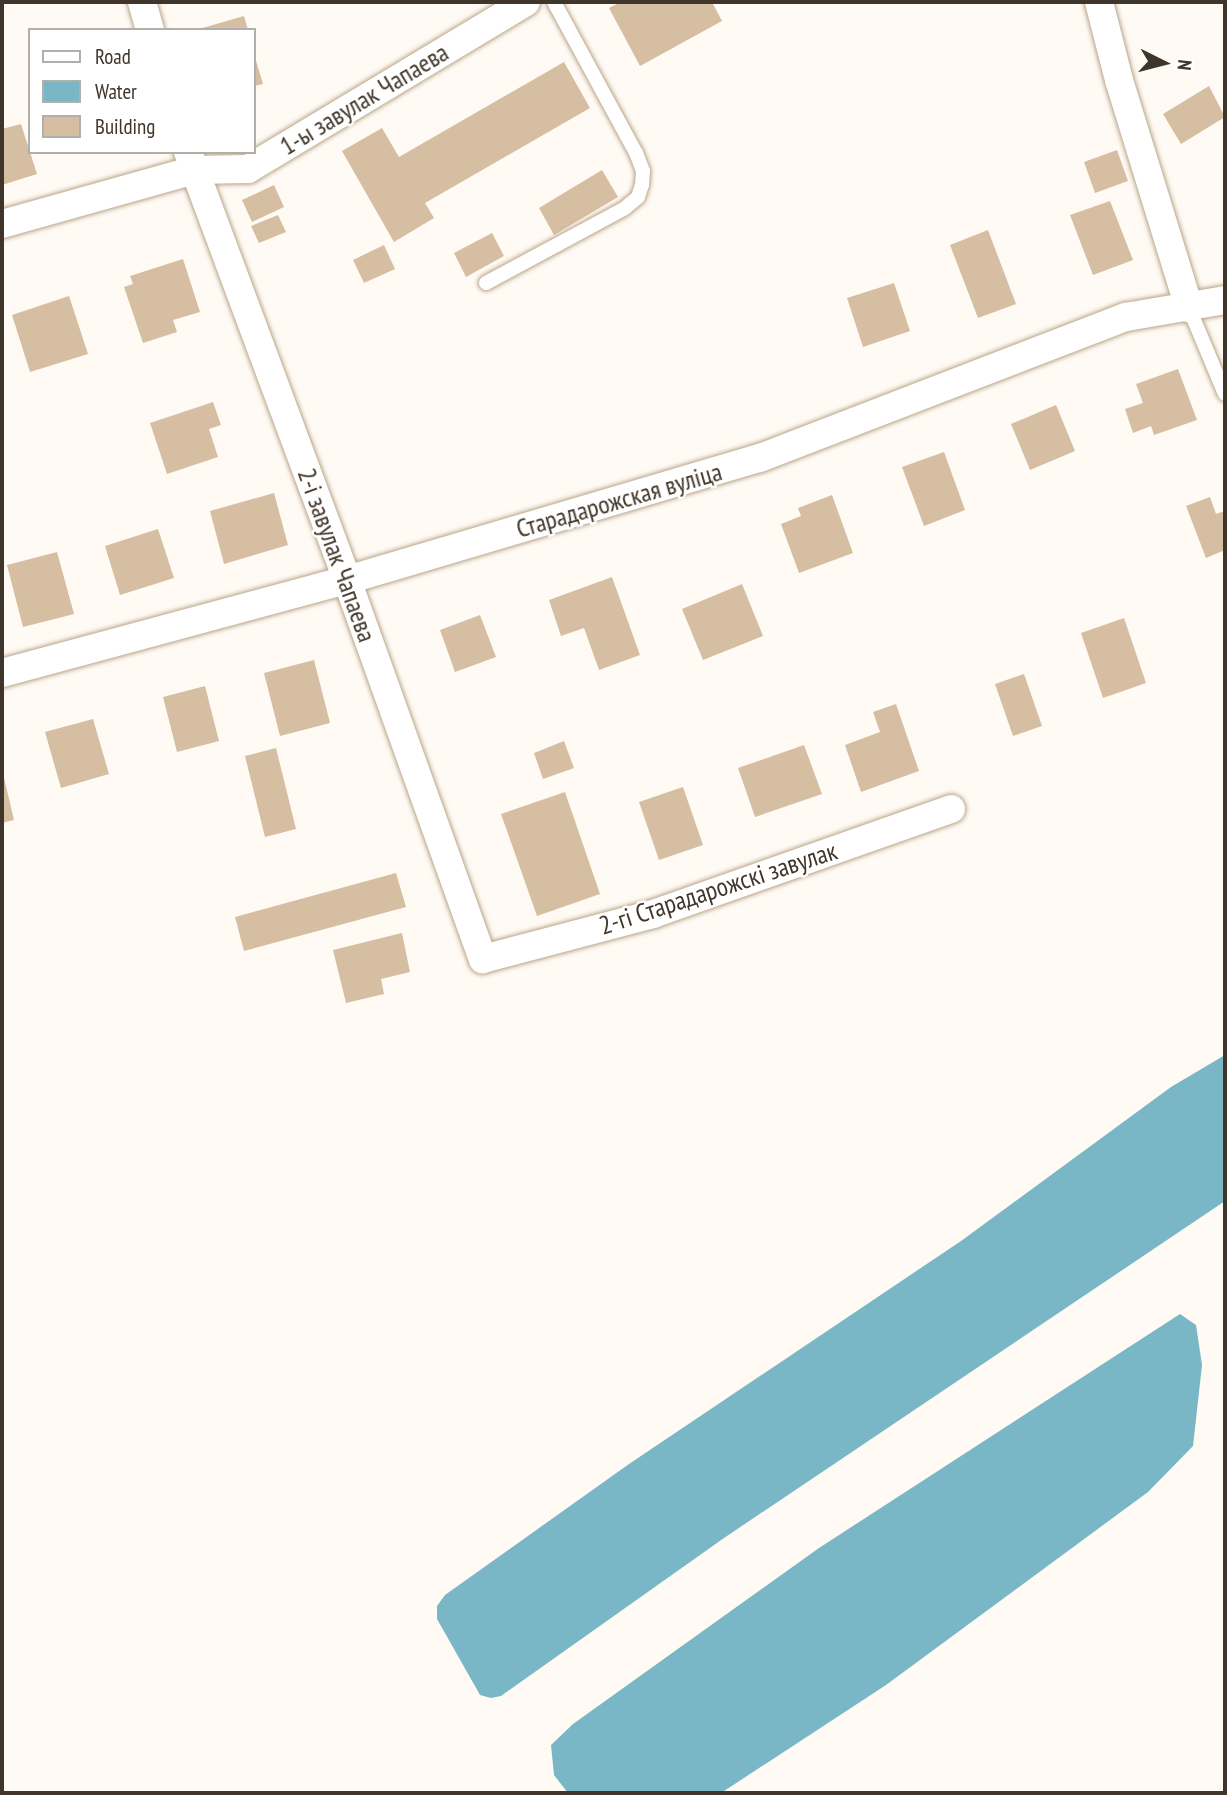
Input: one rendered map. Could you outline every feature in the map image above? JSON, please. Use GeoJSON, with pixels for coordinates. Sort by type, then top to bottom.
{"type":"FeatureCollection","features":[{"type":"Feature","properties":{"kind":"street"},"geometry":{"type":"LineString","coordinates":[[142,2],[149,28]]}},
{"type":"Feature","properties":{"kind":"street","name":"1-ы завулак Чапаева"},"geometry":{"type":"LineString","coordinates":[[2,224],[191,161],[247,169],[526,2]]}},
{"type":"Feature","properties":{"kind":"street"},"geometry":{"type":"LineString","coordinates":[[1099,2],[1119,80],[1189,308]]}},
{"type":"Feature","properties":{"kind":"street","name":"2-і завулак Чапаева"},"geometry":{"type":"LineString","coordinates":[[191,161],[347,580],[483,959]]}},
{"type":"Feature","properties":{"kind":"street","name":"Старадарожская вуліца"},"geometry":{"type":"LineString","coordinates":[[2,673],[347,580],[760,458],[1126,317],[1225,300]]}},
{"type":"Feature","properties":{"kind":"street","name":"2-гі Старадарожскі завулак"},"geometry":{"type":"LineString","coordinates":[[483,959],[653,914],[951,809]]}},
{"type":"Feature","properties":{"kind":"lane"},"geometry":{"type":"LineString","coordinates":[[486,283],[625,208],[638,197],[642,185],[642,171],[636,153],[554,2]]}},
{"type":"Feature","properties":{"kind":"lane"},"geometry":{"type":"LineString","coordinates":[[1189,308],[1225,394]]}},
{"type":"Feature","properties":{"kind":"water"},"geometry":{"type":"Polygon","coordinates":[[[1225,1055],[1225,1201],[724,1538],[501,1696],[491,1698],[480,1695],[437,1619],[437,1606],[445,1595],[629,1464],[961,1241],[1171,1087],[1225,1055]]]}},
{"type":"Feature","properties":{"kind":"water"},"geometry":{"type":"Polygon","coordinates":[[[1180,1314],[1196,1325],[1202,1365],[1193,1446],[1148,1492],[886,1685],[721,1793],[568,1793],[554,1775],[551,1745],[573,1724],[819,1548],[1180,1314]]]}},
{"type":"Feature","properties":{"kind":"building"},"geometry":{"type":"Polygon","coordinates":[[[621,2],[712,2],[722,21],[640,66],[609,8],[621,2]]]}},
{"type":"Feature","properties":{"kind":"building"},"geometry":{"type":"Polygon","coordinates":[[[244,16],[247,28],[202,28],[244,16]]]}},
{"type":"Feature","properties":{"kind":"building"},"geometry":{"type":"Polygon","coordinates":[[[256,61],[263,84],[256,86],[256,61]]]}},
{"type":"Feature","properties":{"kind":"building"},"geometry":{"type":"Polygon","coordinates":[[[564,62],[590,108],[425,203],[434,218],[394,242],[342,151],[382,128],[399,157],[564,62]]]}},
{"type":"Feature","properties":{"kind":"building"},"geometry":{"type":"Polygon","coordinates":[[[1209,86],[1225,117],[1181,144],[1163,114],[1209,86]]]}},
{"type":"Feature","properties":{"kind":"building"},"geometry":{"type":"Polygon","coordinates":[[[21,124],[28,154],[31,154],[37,174],[2,185],[2,129],[21,124]]]}},
{"type":"Feature","properties":{"kind":"building"},"geometry":{"type":"Polygon","coordinates":[[[1117,150],[1128,181],[1095,193],[1084,162],[1117,150]]]}},
{"type":"Feature","properties":{"kind":"building"},"geometry":{"type":"Polygon","coordinates":[[[602,170],[618,197],[554,235],[539,208],[602,170]]]}},
{"type":"Feature","properties":{"kind":"building"},"geometry":{"type":"Polygon","coordinates":[[[274,185],[284,207],[252,222],[242,200],[274,185]]]}},
{"type":"Feature","properties":{"kind":"building"},"geometry":{"type":"Polygon","coordinates":[[[1110,201],[1133,260],[1093,275],[1070,215],[1110,201]]]}},
{"type":"Feature","properties":{"kind":"building"},"geometry":{"type":"Polygon","coordinates":[[[278,215],[286,232],[259,243],[251,226],[278,215]]]}},
{"type":"Feature","properties":{"kind":"building"},"geometry":{"type":"Polygon","coordinates":[[[988,230],[1016,304],[978,318],[950,245],[988,230]]]}},
{"type":"Feature","properties":{"kind":"building"},"geometry":{"type":"Polygon","coordinates":[[[492,233],[504,256],[466,277],[454,253],[492,233]]]}},
{"type":"Feature","properties":{"kind":"building"},"geometry":{"type":"Polygon","coordinates":[[[384,245],[395,269],[364,283],[353,260],[384,245]]]}},
{"type":"Feature","properties":{"kind":"building"},"geometry":{"type":"Polygon","coordinates":[[[183,259],[200,312],[173,320],[177,332],[143,343],[124,287],[133,284],[130,276],[183,259]]]}},
{"type":"Feature","properties":{"kind":"building"},"geometry":{"type":"Polygon","coordinates":[[[894,283],[910,331],[863,347],[847,298],[894,283]]]}},
{"type":"Feature","properties":{"kind":"building"},"geometry":{"type":"Polygon","coordinates":[[[69,296],[88,354],[30,372],[12,315],[69,296]]]}},
{"type":"Feature","properties":{"kind":"building"},"geometry":{"type":"Polygon","coordinates":[[[1178,369],[1197,420],[1154,435],[1151,426],[1133,433],[1125,409],[1143,403],[1136,384],[1178,369]]]}},
{"type":"Feature","properties":{"kind":"building"},"geometry":{"type":"Polygon","coordinates":[[[213,402],[221,425],[209,429],[218,457],[167,474],[150,423],[213,402]]]}},
{"type":"Feature","properties":{"kind":"building"},"geometry":{"type":"Polygon","coordinates":[[[1056,405],[1075,451],[1030,470],[1011,424],[1056,405]]]}},
{"type":"Feature","properties":{"kind":"building"},"geometry":{"type":"Polygon","coordinates":[[[944,452],[965,510],[924,526],[902,467],[944,452]]]}},
{"type":"Feature","properties":{"kind":"building"},"geometry":{"type":"Polygon","coordinates":[[[274,493],[288,545],[224,564],[210,511],[274,493]]]}},
{"type":"Feature","properties":{"kind":"building"},"geometry":{"type":"Polygon","coordinates":[[[832,495],[853,553],[799,573],[781,524],[801,516],[798,508],[832,495]]]}},
{"type":"Feature","properties":{"kind":"building"},"geometry":{"type":"Polygon","coordinates":[[[1210,497],[1216,514],[1225,511],[1225,550],[1206,558],[1186,506],[1210,497]]]}},
{"type":"Feature","properties":{"kind":"building"},"geometry":{"type":"Polygon","coordinates":[[[158,529],[174,578],[120,595],[105,546],[158,529]]]}},
{"type":"Feature","properties":{"kind":"building"},"geometry":{"type":"Polygon","coordinates":[[[57,552],[74,614],[23,627],[7,565],[57,552]]]}},
{"type":"Feature","properties":{"kind":"building"},"geometry":{"type":"Polygon","coordinates":[[[612,577],[640,655],[599,670],[584,628],[561,636],[549,600],[612,577]]]}},
{"type":"Feature","properties":{"kind":"building"},"geometry":{"type":"Polygon","coordinates":[[[742,584],[763,636],[703,660],[682,609],[742,584]]]}},
{"type":"Feature","properties":{"kind":"building"},"geometry":{"type":"Polygon","coordinates":[[[480,615],[496,657],[455,672],[440,630],[480,615]]]}},
{"type":"Feature","properties":{"kind":"building"},"geometry":{"type":"Polygon","coordinates":[[[1124,618],[1146,683],[1103,698],[1081,633],[1124,618]]]}},
{"type":"Feature","properties":{"kind":"building"},"geometry":{"type":"Polygon","coordinates":[[[314,660],[330,723],[280,736],[264,673],[314,660]]]}},
{"type":"Feature","properties":{"kind":"building"},"geometry":{"type":"Polygon","coordinates":[[[1024,674],[1042,726],[1013,736],[995,684],[1024,674]]]}},
{"type":"Feature","properties":{"kind":"building"},"geometry":{"type":"Polygon","coordinates":[[[205,686],[219,741],[177,752],[163,697],[205,686]]]}},
{"type":"Feature","properties":{"kind":"building"},"geometry":{"type":"Polygon","coordinates":[[[896,704],[919,771],[861,792],[845,745],[880,732],[873,712],[896,704]]]}},
{"type":"Feature","properties":{"kind":"building"},"geometry":{"type":"Polygon","coordinates":[[[93,719],[109,774],[61,788],[45,732],[93,719]]]}},
{"type":"Feature","properties":{"kind":"building"},"geometry":{"type":"Polygon","coordinates":[[[564,741],[574,768],[543,779],[534,753],[564,741]]]}},
{"type":"Feature","properties":{"kind":"building"},"geometry":{"type":"Polygon","coordinates":[[[804,745],[822,794],[755,817],[738,768],[804,745]]]}},
{"type":"Feature","properties":{"kind":"building"},"geometry":{"type":"Polygon","coordinates":[[[276,748],[296,829],[265,837],[245,756],[276,748]]]}},
{"type":"Feature","properties":{"kind":"building"},"geometry":{"type":"Polygon","coordinates":[[[2,769],[14,820],[2,823],[2,769]]]}},
{"type":"Feature","properties":{"kind":"building"},"geometry":{"type":"Polygon","coordinates":[[[683,787],[703,845],[659,860],[639,802],[683,787]]]}},
{"type":"Feature","properties":{"kind":"building"},"geometry":{"type":"Polygon","coordinates":[[[565,792],[600,894],[537,916],[501,814],[565,792]]]}},
{"type":"Feature","properties":{"kind":"building"},"geometry":{"type":"Polygon","coordinates":[[[396,873],[406,907],[244,951],[235,917],[396,873]]]}},
{"type":"Feature","properties":{"kind":"building"},"geometry":{"type":"Polygon","coordinates":[[[402,933],[410,972],[381,979],[384,994],[346,1003],[333,950],[402,933]]]}}]}
